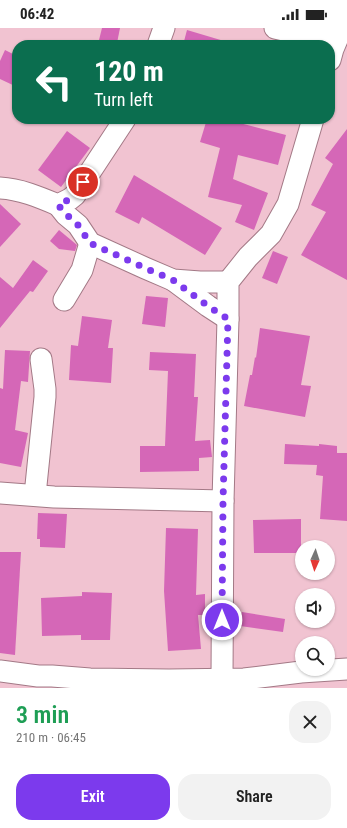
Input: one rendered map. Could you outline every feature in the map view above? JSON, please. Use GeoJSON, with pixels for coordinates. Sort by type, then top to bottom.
{"type":"FeatureCollection","features":[{"type":"Feature","properties":{"kind":"street"},"geometry":{"type":"LineString","coordinates":[[160,40],[164,28]]}},
{"type":"Feature","properties":{"kind":"street"},"geometry":{"type":"LineString","coordinates":[[275,28],[301,34],[321,35],[338,28]]}},
{"type":"Feature","properties":{"kind":"street"},"geometry":{"type":"LineString","coordinates":[[335,44],[342,28]]}},
{"type":"Feature","properties":{"kind":"street"},"geometry":{"type":"LineString","coordinates":[[58,205],[75,195],[122,124]]}},
{"type":"Feature","properties":{"kind":"street"},"geometry":{"type":"LineString","coordinates":[[222,679],[223,501],[228,282],[271,234],[288,204],[312,124]]}},
{"type":"Feature","properties":{"kind":"street"},"geometry":{"type":"LineString","coordinates":[[0,188],[21,191],[58,205],[78,225],[90,243],[173,280],[228,319]]}},
{"type":"Feature","properties":{"kind":"street"},"geometry":{"type":"LineString","coordinates":[[64,300],[82,270],[90,243]]}},
{"type":"Feature","properties":{"kind":"street"},"geometry":{"type":"LineString","coordinates":[[173,280],[228,282]]}},
{"type":"Feature","properties":{"kind":"street"},"geometry":{"type":"LineString","coordinates":[[35,495],[45,397],[41,359]]}},
{"type":"Feature","properties":{"kind":"street"},"geometry":{"type":"LineString","coordinates":[[0,493],[54,497],[223,501]]}},
{"type":"Feature","properties":{"kind":"street"},"geometry":{"type":"LineString","coordinates":[[0,671],[38,682],[52,676],[90,679],[244,679],[301,672],[347,670]]}},
{"type":"Feature","properties":{"kind":"building"},"geometry":{"type":"Polygon","coordinates":[[[102,28],[120,28],[118,40],[99,40],[102,28]]]}},
{"type":"Feature","properties":{"kind":"building"},"geometry":{"type":"Polygon","coordinates":[[[187,30],[221,40],[184,40],[187,30]]]}},
{"type":"Feature","properties":{"kind":"building"},"geometry":{"type":"Polygon","coordinates":[[[5,50],[12,54],[12,85],[0,79],[0,61],[5,50]]]}},
{"type":"Feature","properties":{"kind":"building"},"geometry":{"type":"Polygon","coordinates":[[[205,124],[243,124],[286,135],[278,165],[238,155],[233,179],[268,193],[254,230],[235,222],[242,205],[208,197],[220,148],[200,142],[205,124]]]}},
{"type":"Feature","properties":{"kind":"building"},"geometry":{"type":"Polygon","coordinates":[[[347,129],[347,280],[301,255],[326,212],[311,205],[333,164],[325,158],[347,129]]]}},
{"type":"Feature","properties":{"kind":"building"},"geometry":{"type":"Polygon","coordinates":[[[67,131],[90,148],[61,187],[38,170],[67,131]]]}},
{"type":"Feature","properties":{"kind":"building"},"geometry":{"type":"Polygon","coordinates":[[[134,175],[222,228],[205,255],[142,217],[139,224],[115,212],[134,175]]]}},
{"type":"Feature","properties":{"kind":"building"},"geometry":{"type":"Polygon","coordinates":[[[0,204],[21,224],[0,247],[0,204]]]}},
{"type":"Feature","properties":{"kind":"building"},"geometry":{"type":"Polygon","coordinates":[[[59,230],[77,245],[75,251],[59,249],[50,241],[59,230]]]}},
{"type":"Feature","properties":{"kind":"building"},"geometry":{"type":"Polygon","coordinates":[[[273,251],[288,257],[277,284],[262,278],[273,251]]]}},
{"type":"Feature","properties":{"kind":"building"},"geometry":{"type":"Polygon","coordinates":[[[33,260],[48,271],[33,292],[30,291],[0,328],[0,277],[13,288],[33,260]]]}},
{"type":"Feature","properties":{"kind":"building"},"geometry":{"type":"Polygon","coordinates":[[[146,296],[168,298],[165,327],[142,324],[146,296]]]}},
{"type":"Feature","properties":{"kind":"building"},"geometry":{"type":"Polygon","coordinates":[[[82,316],[112,320],[108,348],[113,348],[111,383],[69,380],[71,345],[78,346],[82,316]]]}},
{"type":"Feature","properties":{"kind":"building"},"geometry":{"type":"Polygon","coordinates":[[[260,328],[310,336],[301,385],[311,386],[305,417],[244,406],[250,375],[252,375],[255,357],[256,358],[260,328]]]}},
{"type":"Feature","properties":{"kind":"building"},"geometry":{"type":"Polygon","coordinates":[[[5,350],[30,351],[28,382],[21,381],[15,430],[28,433],[21,467],[0,463],[0,388],[3,389],[5,350]]]}},
{"type":"Feature","properties":{"kind":"building"},"geometry":{"type":"Polygon","coordinates":[[[150,352],[196,354],[194,397],[198,397],[195,441],[210,440],[212,457],[199,458],[199,471],[140,472],[140,446],[165,446],[168,371],[149,370],[150,352]]]}},
{"type":"Feature","properties":{"kind":"building"},"geometry":{"type":"Polygon","coordinates":[[[285,444],[319,446],[319,444],[337,446],[337,453],[347,453],[347,521],[320,519],[323,476],[316,475],[317,465],[284,464],[285,444]]]}},
{"type":"Feature","properties":{"kind":"building"},"geometry":{"type":"Polygon","coordinates":[[[38,513],[67,514],[65,548],[40,547],[40,539],[37,539],[38,513]]]}},
{"type":"Feature","properties":{"kind":"building"},"geometry":{"type":"Polygon","coordinates":[[[301,519],[301,540],[295,540],[295,553],[254,553],[253,520],[301,519]]]}},
{"type":"Feature","properties":{"kind":"building"},"geometry":{"type":"Polygon","coordinates":[[[166,528],[198,529],[196,595],[205,594],[205,615],[198,615],[201,649],[168,651],[164,591],[166,528]]]}},
{"type":"Feature","properties":{"kind":"building"},"geometry":{"type":"Polygon","coordinates":[[[0,552],[21,552],[15,655],[0,653],[0,552]]]}},
{"type":"Feature","properties":{"kind":"building"},"geometry":{"type":"Polygon","coordinates":[[[82,592],[112,593],[110,640],[81,640],[81,635],[42,636],[41,598],[82,596],[82,592]]]}},
{"type":"Feature","properties":{"kind":"building"},"geometry":{"type":"Polygon","coordinates":[[[242,612],[285,619],[283,632],[240,626],[242,612]]]}},
{"type":"Feature","properties":{"kind":"route"},"geometry":{"type":"LineString","coordinates":[[83,182],[75,195],[58,205],[78,225],[90,243],[173,280],[228,319],[223,501],[222,620]]}}]}
